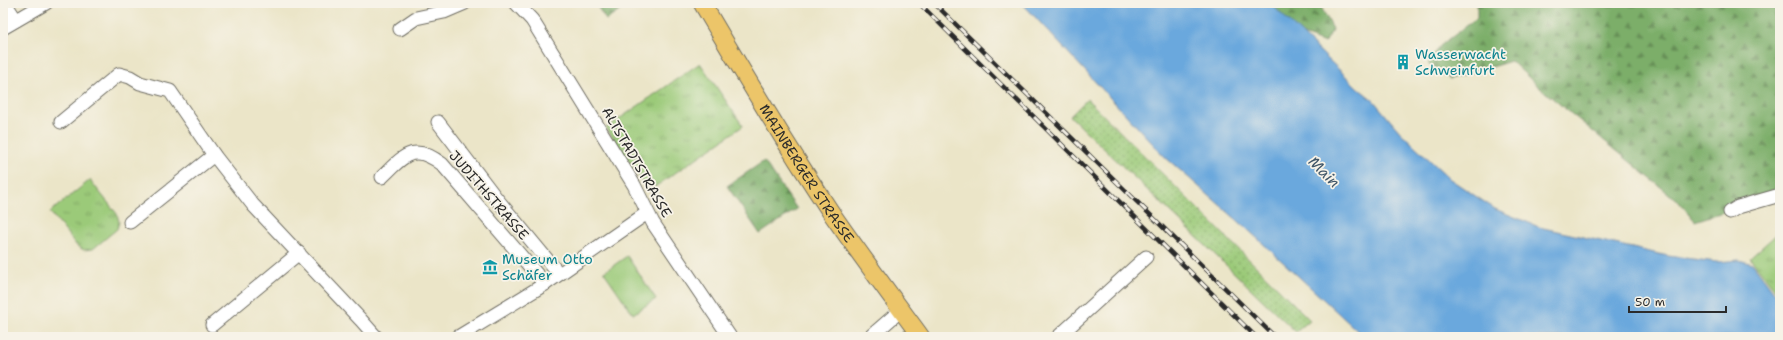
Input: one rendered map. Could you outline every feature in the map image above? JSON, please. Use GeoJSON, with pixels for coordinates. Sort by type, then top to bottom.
{"type":"FeatureCollection","features":[{"type":"Feature","properties":{"kind":"main road","name":"MAINBERGER STRASSE"},"geometry":{"type":"LineString","coordinates":[[702,3],[823,200],[862,257],[921,337]]}},
{"type":"Feature","properties":{"kind":"street"},"geometry":{"type":"LineString","coordinates":[[5,3],[16,20]]}},
{"type":"Feature","properties":{"kind":"street"},"geometry":{"type":"LineString","coordinates":[[3,28],[46,3]]}},
{"type":"Feature","properties":{"kind":"street"},"geometry":{"type":"LineString","coordinates":[[400,29],[416,18],[444,12],[465,3]]}},
{"type":"Feature","properties":{"kind":"street","name":"ALTSTADTSTRASSE"},"geometry":{"type":"LineString","coordinates":[[516,3],[532,20],[634,186],[647,213],[730,337]]}},
{"type":"Feature","properties":{"kind":"street"},"geometry":{"type":"LineString","coordinates":[[61,122],[119,74],[130,77],[140,83],[170,91],[214,155],[253,205],[376,337]]}},
{"type":"Feature","properties":{"kind":"street","name":"JUDITHSTRASSE"},"geometry":{"type":"LineString","coordinates":[[438,122],[496,198],[559,274]]}},
{"type":"Feature","properties":{"kind":"street","name":"JUDITHSTRASSE"},"geometry":{"type":"LineString","coordinates":[[382,177],[407,154],[421,153],[431,155],[456,179],[545,284]]}},
{"type":"Feature","properties":{"kind":"street"},"geometry":{"type":"LineString","coordinates":[[130,222],[214,155]]}},
{"type":"Feature","properties":{"kind":"street"},"geometry":{"type":"LineString","coordinates":[[1730,212],[1738,207],[1780,195]]}},
{"type":"Feature","properties":{"kind":"street"},"geometry":{"type":"LineString","coordinates":[[458,337],[545,284],[647,213]]}},
{"type":"Feature","properties":{"kind":"street"},"geometry":{"type":"LineString","coordinates":[[212,325],[299,253]]}},
{"type":"Feature","properties":{"kind":"street"},"geometry":{"type":"LineString","coordinates":[[1058,337],[1146,257]]}},
{"type":"Feature","properties":{"kind":"street"},"geometry":{"type":"LineString","coordinates":[[870,337],[901,310]]}},
{"type":"Feature","properties":{"kind":"green space"},"geometry":{"type":"Polygon","coordinates":[[[595,3],[632,3],[606,20],[595,3]]]}},
{"type":"Feature","properties":{"kind":"green space"},"geometry":{"type":"Polygon","coordinates":[[[1268,3],[1319,3],[1333,29],[1325,43],[1301,34],[1268,3]]]}},
{"type":"Feature","properties":{"kind":"green space"},"geometry":{"type":"Polygon","coordinates":[[[1477,3],[1769,3],[1780,9],[1780,195],[1695,221],[1679,202],[1540,88],[1511,61],[1450,79],[1428,64],[1440,46],[1477,18],[1477,3]]]}},
{"type":"Feature","properties":{"kind":"green space"},"geometry":{"type":"Polygon","coordinates":[[[700,63],[743,126],[649,191],[606,128],[700,63]]]}},
{"type":"Feature","properties":{"kind":"green space"},"geometry":{"type":"Polygon","coordinates":[[[1087,99],[1310,320],[1296,332],[1070,116],[1087,99]]]}},
{"type":"Feature","properties":{"kind":"green space"},"geometry":{"type":"Polygon","coordinates":[[[764,161],[797,209],[760,234],[727,186],[764,161]]]}},
{"type":"Feature","properties":{"kind":"green space"},"geometry":{"type":"Polygon","coordinates":[[[90,180],[117,214],[119,222],[117,229],[93,249],[84,250],[77,246],[50,212],[90,180]]]}},
{"type":"Feature","properties":{"kind":"green space"},"geometry":{"type":"Polygon","coordinates":[[[1780,231],[1780,296],[1750,258],[1780,231]]]}},
{"type":"Feature","properties":{"kind":"green space"},"geometry":{"type":"Polygon","coordinates":[[[627,256],[656,299],[633,314],[604,272],[627,256]]]}},
{"type":"Feature","properties":{"kind":"water","name":"Main"},"geometry":{"type":"Polygon","coordinates":[[[1022,3],[1270,3],[1358,88],[1373,100],[1400,132],[1450,179],[1495,209],[1539,227],[1668,256],[1717,262],[1739,260],[1753,264],[1780,300],[1780,337],[1364,337],[1245,227],[1165,157],[1022,3]]]}},
{"type":"Feature","properties":{"kind":"railway"},"geometry":{"type":"LineString","coordinates":[[919,3],[1256,337]]}},
{"type":"Feature","properties":{"kind":"railway"},"geometry":{"type":"LineString","coordinates":[[934,3],[1275,337]]}},
{"type":"Feature","properties":{"kind":"place","name":"Wasserwacht Schweinfurt"},"geometry":{"type":"Point","coordinates":[1403,62]}},
{"type":"Feature","properties":{"kind":"place","name":"Museum Otto Schäfer"},"geometry":{"type":"Point","coordinates":[490,267]}}]}
